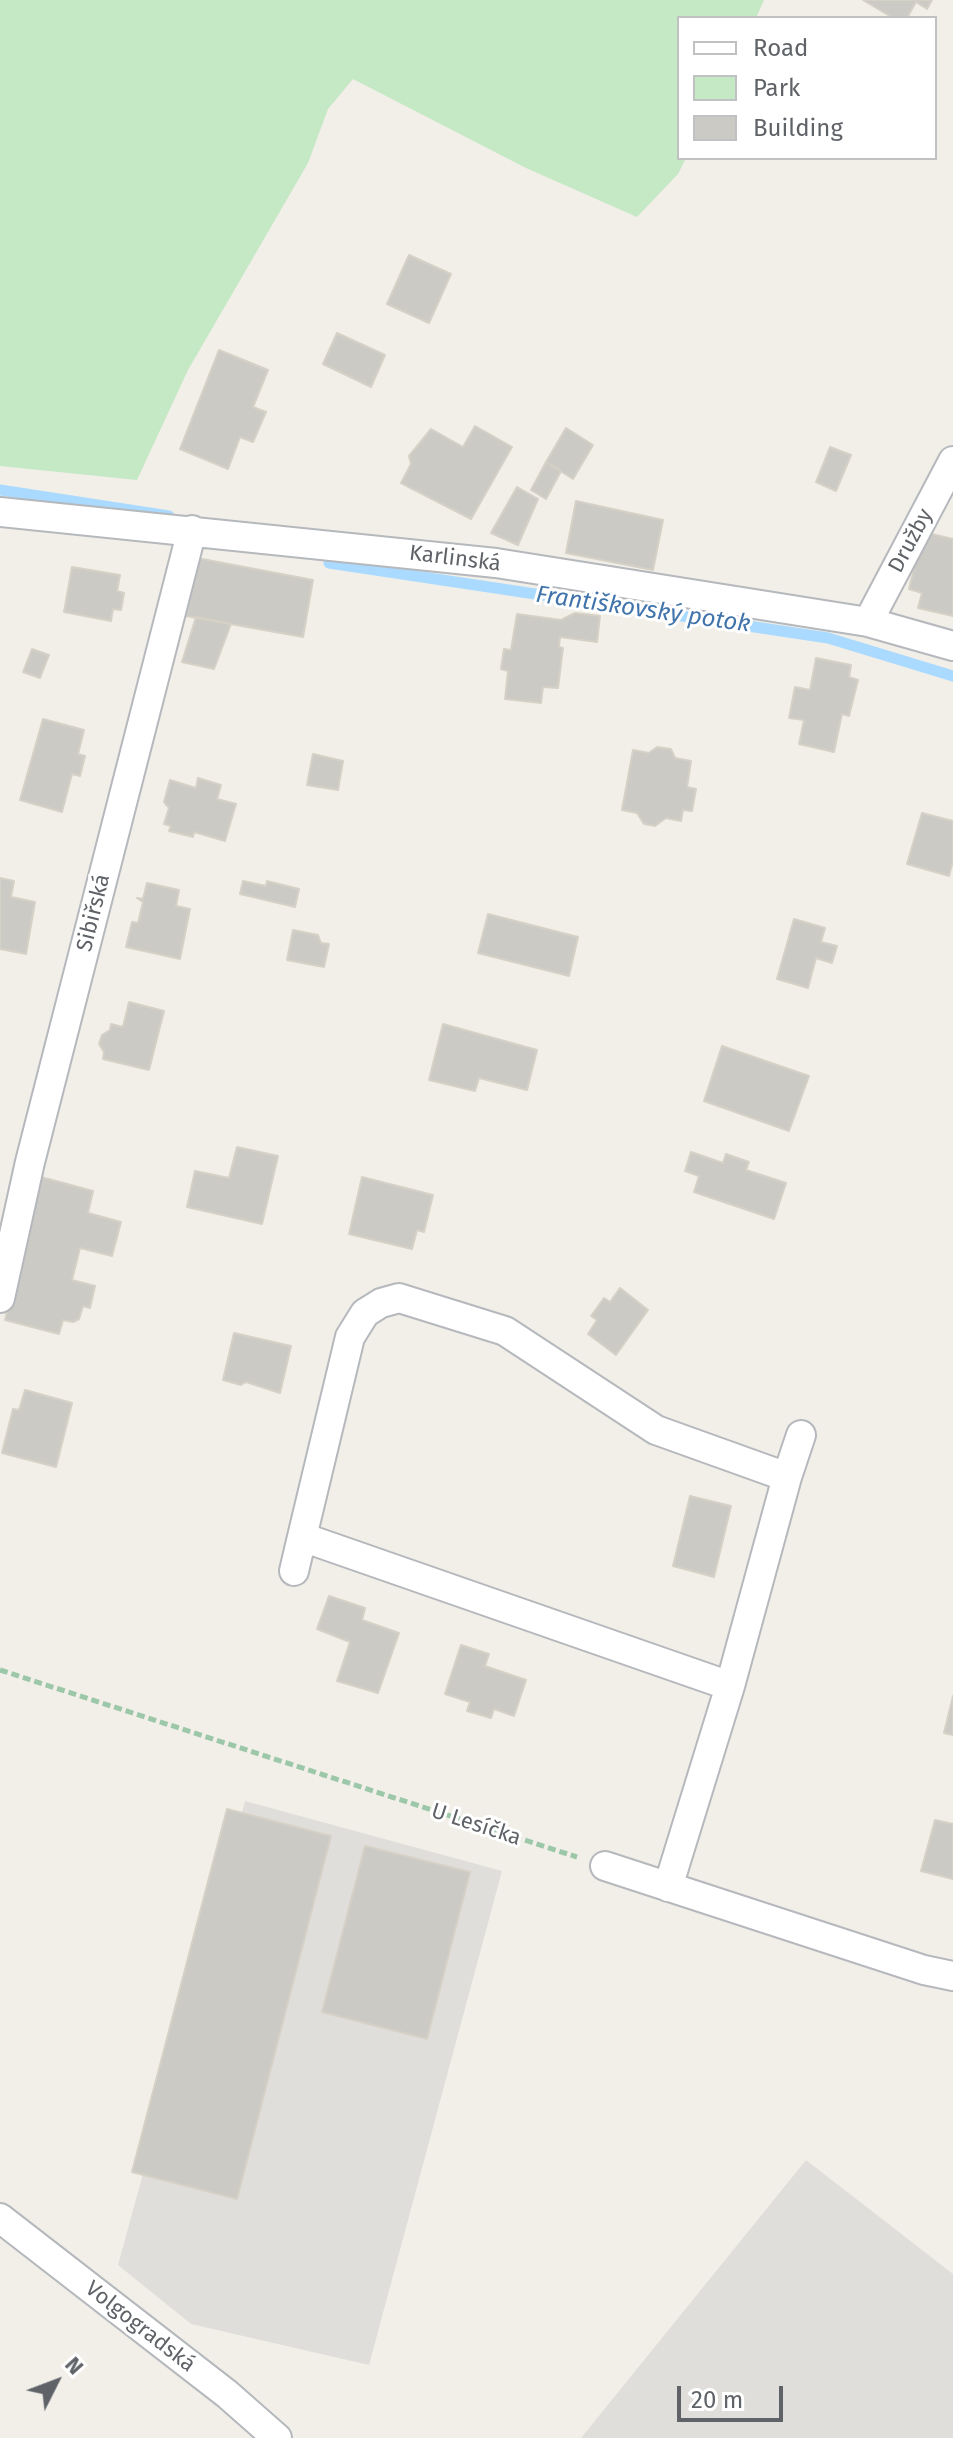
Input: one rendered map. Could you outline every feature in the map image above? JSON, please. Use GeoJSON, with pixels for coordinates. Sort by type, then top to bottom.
{"type":"FeatureCollection","features":[{"type":"Feature","properties":{"kind":"street","name":"Družby"},"geometry":{"type":"LineString","coordinates":[[868,622],[953,461]]}},
{"type":"Feature","properties":{"kind":"street","name":"Karlinská"},"geometry":{"type":"LineString","coordinates":[[0,512],[496,563],[868,622],[953,646]]}},
{"type":"Feature","properties":{"kind":"street","name":"Sibiřská"},"geometry":{"type":"LineString","coordinates":[[0,1298],[30,1162],[192,530]]}},
{"type":"Feature","properties":{"kind":"street"},"geometry":{"type":"LineString","coordinates":[[294,1571],[350,1337],[365,1313],[381,1303],[399,1298],[505,1331],[656,1430],[787,1477]]}},
{"type":"Feature","properties":{"kind":"street"},"geometry":{"type":"LineString","coordinates":[[668,1887],[730,1686],[801,1435]]}},
{"type":"Feature","properties":{"kind":"street"},"geometry":{"type":"LineString","coordinates":[[302,1537],[730,1686]]}},
{"type":"Feature","properties":{"kind":"street"},"geometry":{"type":"LineString","coordinates":[[605,1866],[953,1976]]}},
{"type":"Feature","properties":{"kind":"street","name":"Volgogradská"},"geometry":{"type":"LineString","coordinates":[[0,2218],[227,2394],[277,2438]]}},
{"type":"Feature","properties":{"kind":"path","name":"U Lesíčka"},"geometry":{"type":"LineString","coordinates":[[0,1670],[605,1866]]}},
{"type":"Feature","properties":{"kind":"shaded area"},"geometry":{"type":"Polygon","coordinates":[[[245,1801],[502,1871],[369,2365],[191,2324],[118,2265],[245,1801]]]}},
{"type":"Feature","properties":{"kind":"shaded area"},"geometry":{"type":"Polygon","coordinates":[[[806,2160],[953,2274],[953,2438],[581,2438],[806,2160]]]}},
{"type":"Feature","properties":{"kind":"green space"},"geometry":{"type":"Polygon","coordinates":[[[0,0],[764,0],[757,16],[677,16],[677,160],[685,160],[678,174],[637,217],[526,168],[353,79],[328,109],[308,163],[188,370],[137,480],[0,466],[0,0]]]}},
{"type":"Feature","properties":{"kind":"building"},"geometry":{"type":"Polygon","coordinates":[[[863,0],[932,0],[927,9],[916,2],[908,16],[890,16],[863,0]]]}},
{"type":"Feature","properties":{"kind":"building"},"geometry":{"type":"Polygon","coordinates":[[[409,255],[451,274],[429,323],[387,304],[409,255]]]}},
{"type":"Feature","properties":{"kind":"building"},"geometry":{"type":"Polygon","coordinates":[[[337,333],[385,355],[371,387],[323,364],[337,333]]]}},
{"type":"Feature","properties":{"kind":"building"},"geometry":{"type":"Polygon","coordinates":[[[219,350],[268,370],[253,407],[266,412],[253,442],[240,437],[228,469],[180,449],[219,350]]]}},
{"type":"Feature","properties":{"kind":"building"},"geometry":{"type":"Polygon","coordinates":[[[475,426],[512,447],[471,519],[401,483],[411,464],[409,456],[431,429],[463,447],[475,426]]]}},
{"type":"Feature","properties":{"kind":"building"},"geometry":{"type":"Polygon","coordinates":[[[566,428],[593,445],[573,479],[546,462],[566,428]]]}},
{"type":"Feature","properties":{"kind":"building"},"geometry":{"type":"Polygon","coordinates":[[[830,447],[851,455],[836,491],[816,482],[830,447]]]}},
{"type":"Feature","properties":{"kind":"building"},"geometry":{"type":"Polygon","coordinates":[[[546,462],[561,471],[546,499],[531,490],[546,462]]]}},
{"type":"Feature","properties":{"kind":"building"},"geometry":{"type":"Polygon","coordinates":[[[517,487],[538,499],[518,545],[491,533],[517,487]]]}},
{"type":"Feature","properties":{"kind":"building"},"geometry":{"type":"Polygon","coordinates":[[[576,501],[663,520],[653,570],[566,553],[576,501]]]}},
{"type":"Feature","properties":{"kind":"building"},"geometry":{"type":"Polygon","coordinates":[[[923,532],[953,539],[953,616],[918,608],[922,593],[909,589],[923,532]]]}},
{"type":"Feature","properties":{"kind":"building"},"geometry":{"type":"Polygon","coordinates":[[[197,558],[313,580],[303,637],[186,616],[197,558]]]}},
{"type":"Feature","properties":{"kind":"building"},"geometry":{"type":"Polygon","coordinates":[[[72,567],[120,575],[117,591],[124,593],[121,610],[113,609],[111,621],[64,612],[72,567]]]}},
{"type":"Feature","properties":{"kind":"building"},"geometry":{"type":"Polygon","coordinates":[[[575,613],[600,616],[597,642],[560,637],[559,647],[563,648],[558,688],[543,687],[541,703],[505,699],[508,671],[501,669],[504,649],[511,650],[517,614],[561,620],[575,613]]]}},
{"type":"Feature","properties":{"kind":"building"},"geometry":{"type":"Polygon","coordinates":[[[196,617],[231,624],[214,669],[182,662],[196,617]]]}},
{"type":"Feature","properties":{"kind":"building"},"geometry":{"type":"Polygon","coordinates":[[[32,649],[49,655],[40,678],[23,672],[32,649]]]}},
{"type":"Feature","properties":{"kind":"building"},"geometry":{"type":"Polygon","coordinates":[[[816,658],[851,665],[849,677],[858,680],[849,716],[842,714],[834,752],[799,744],[804,720],[789,718],[795,687],[810,690],[816,658]]]}},
{"type":"Feature","properties":{"kind":"building"},"geometry":{"type":"Polygon","coordinates":[[[43,719],[84,730],[78,754],[85,756],[80,776],[72,774],[62,812],[20,800],[43,719]]]}},
{"type":"Feature","properties":{"kind":"building"},"geometry":{"type":"Polygon","coordinates":[[[657,747],[671,749],[675,758],[691,761],[687,787],[696,789],[692,811],[683,810],[681,821],[666,818],[655,826],[644,824],[637,813],[622,810],[633,750],[649,753],[657,747]]]}},
{"type":"Feature","properties":{"kind":"building"},"geometry":{"type":"Polygon","coordinates":[[[313,754],[343,761],[338,790],[307,785],[313,754]]]}},
{"type":"Feature","properties":{"kind":"building"},"geometry":{"type":"Polygon","coordinates":[[[198,778],[221,785],[217,799],[236,804],[225,841],[194,832],[193,837],[169,831],[171,826],[164,824],[169,808],[164,802],[170,780],[196,788],[198,778]]]}},
{"type":"Feature","properties":{"kind":"building"},"geometry":{"type":"Polygon","coordinates":[[[922,813],[953,821],[953,861],[949,876],[907,864],[922,813]]]}},
{"type":"Feature","properties":{"kind":"building"},"geometry":{"type":"Polygon","coordinates":[[[0,878],[14,881],[11,897],[35,902],[26,954],[0,949],[0,878]]]}},
{"type":"Feature","properties":{"kind":"building"},"geometry":{"type":"Polygon","coordinates":[[[243,881],[266,886],[267,881],[299,889],[295,907],[240,894],[243,881]]]}},
{"type":"Feature","properties":{"kind":"building"},"geometry":{"type":"Polygon","coordinates":[[[147,883],[179,890],[176,906],[190,909],[180,959],[126,947],[132,922],[138,923],[143,902],[137,898],[143,899],[147,883]]]}},
{"type":"Feature","properties":{"kind":"building"},"geometry":{"type":"Polygon","coordinates":[[[488,914],[578,937],[569,976],[478,953],[488,914]]]}},
{"type":"Feature","properties":{"kind":"building"},"geometry":{"type":"Polygon","coordinates":[[[794,919],[825,928],[821,942],[837,946],[832,963],[816,958],[808,988],[777,979],[794,919]]]}},
{"type":"Feature","properties":{"kind":"building"},"geometry":{"type":"Polygon","coordinates":[[[293,930],[318,935],[321,943],[329,944],[324,967],[287,960],[293,930]]]}},
{"type":"Feature","properties":{"kind":"building"},"geometry":{"type":"Polygon","coordinates":[[[129,1002],[164,1011],[149,1070],[103,1059],[104,1052],[99,1044],[102,1035],[110,1030],[111,1024],[123,1027],[129,1002]]]}},
{"type":"Feature","properties":{"kind":"building"},"geometry":{"type":"Polygon","coordinates":[[[443,1024],[537,1050],[527,1090],[479,1078],[475,1091],[429,1080],[443,1024]]]}},
{"type":"Feature","properties":{"kind":"building"},"geometry":{"type":"Polygon","coordinates":[[[722,1046],[809,1076],[789,1131],[704,1101],[722,1046]]]}},
{"type":"Feature","properties":{"kind":"building"},"geometry":{"type":"Polygon","coordinates":[[[237,1147],[278,1156],[262,1224],[187,1207],[195,1171],[229,1178],[237,1147]]]}},
{"type":"Feature","properties":{"kind":"building"},"geometry":{"type":"Polygon","coordinates":[[[691,1152],[723,1163],[726,1154],[749,1162],[746,1170],[786,1183],[774,1219],[694,1192],[699,1176],[685,1171],[691,1152]]]}},
{"type":"Feature","properties":{"kind":"building"},"geometry":{"type":"Polygon","coordinates":[[[41,1177],[93,1191],[88,1213],[121,1222],[112,1256],[80,1248],[72,1280],[95,1286],[90,1308],[83,1306],[79,1319],[73,1322],[63,1320],[59,1334],[5,1320],[41,1177]]]}},
{"type":"Feature","properties":{"kind":"building"},"geometry":{"type":"Polygon","coordinates":[[[362,1177],[433,1195],[424,1232],[417,1230],[412,1249],[349,1234],[362,1177]]]}},
{"type":"Feature","properties":{"kind":"building"},"geometry":{"type":"Polygon","coordinates":[[[620,1288],[648,1310],[616,1355],[588,1334],[597,1320],[591,1316],[604,1298],[610,1302],[620,1288]]]}},
{"type":"Feature","properties":{"kind":"building"},"geometry":{"type":"Polygon","coordinates":[[[234,1333],[291,1346],[280,1393],[246,1382],[241,1385],[223,1380],[234,1333]]]}},
{"type":"Feature","properties":{"kind":"building"},"geometry":{"type":"Polygon","coordinates":[[[25,1390],[72,1403],[56,1467],[2,1453],[13,1409],[19,1410],[25,1390]]]}},
{"type":"Feature","properties":{"kind":"building"},"geometry":{"type":"Polygon","coordinates":[[[690,1496],[731,1506],[714,1577],[673,1566],[690,1496]]]}},
{"type":"Feature","properties":{"kind":"building"},"geometry":{"type":"Polygon","coordinates":[[[329,1596],[365,1608],[362,1620],[399,1633],[378,1693],[337,1681],[350,1642],[317,1629],[329,1596]]]}},
{"type":"Feature","properties":{"kind":"building"},"geometry":{"type":"Polygon","coordinates":[[[461,1645],[489,1654],[485,1666],[526,1680],[514,1716],[494,1709],[491,1718],[467,1711],[470,1702],[445,1694],[461,1645]]]}},
{"type":"Feature","properties":{"kind":"building"},"geometry":{"type":"Polygon","coordinates":[[[953,1696],[953,1735],[944,1733],[953,1696]]]}},
{"type":"Feature","properties":{"kind":"building"},"geometry":{"type":"Polygon","coordinates":[[[227,1809],[331,1836],[237,2199],[132,2172],[227,1809]]]}},
{"type":"Feature","properties":{"kind":"building"},"geometry":{"type":"Polygon","coordinates":[[[935,1820],[953,1824],[953,1879],[921,1871],[935,1820]]]}},
{"type":"Feature","properties":{"kind":"building"},"geometry":{"type":"Polygon","coordinates":[[[365,1846],[470,1872],[427,2039],[322,2012],[365,1846]]]}},
{"type":"Feature","properties":{"kind":"waterway","name":"Františkovský potok"},"geometry":{"type":"LineString","coordinates":[[0,490],[169,516]]}},
{"type":"Feature","properties":{"kind":"waterway","name":"Františkovský potok"},"geometry":{"type":"LineString","coordinates":[[329,563],[828,638],[953,676]]}}]}
